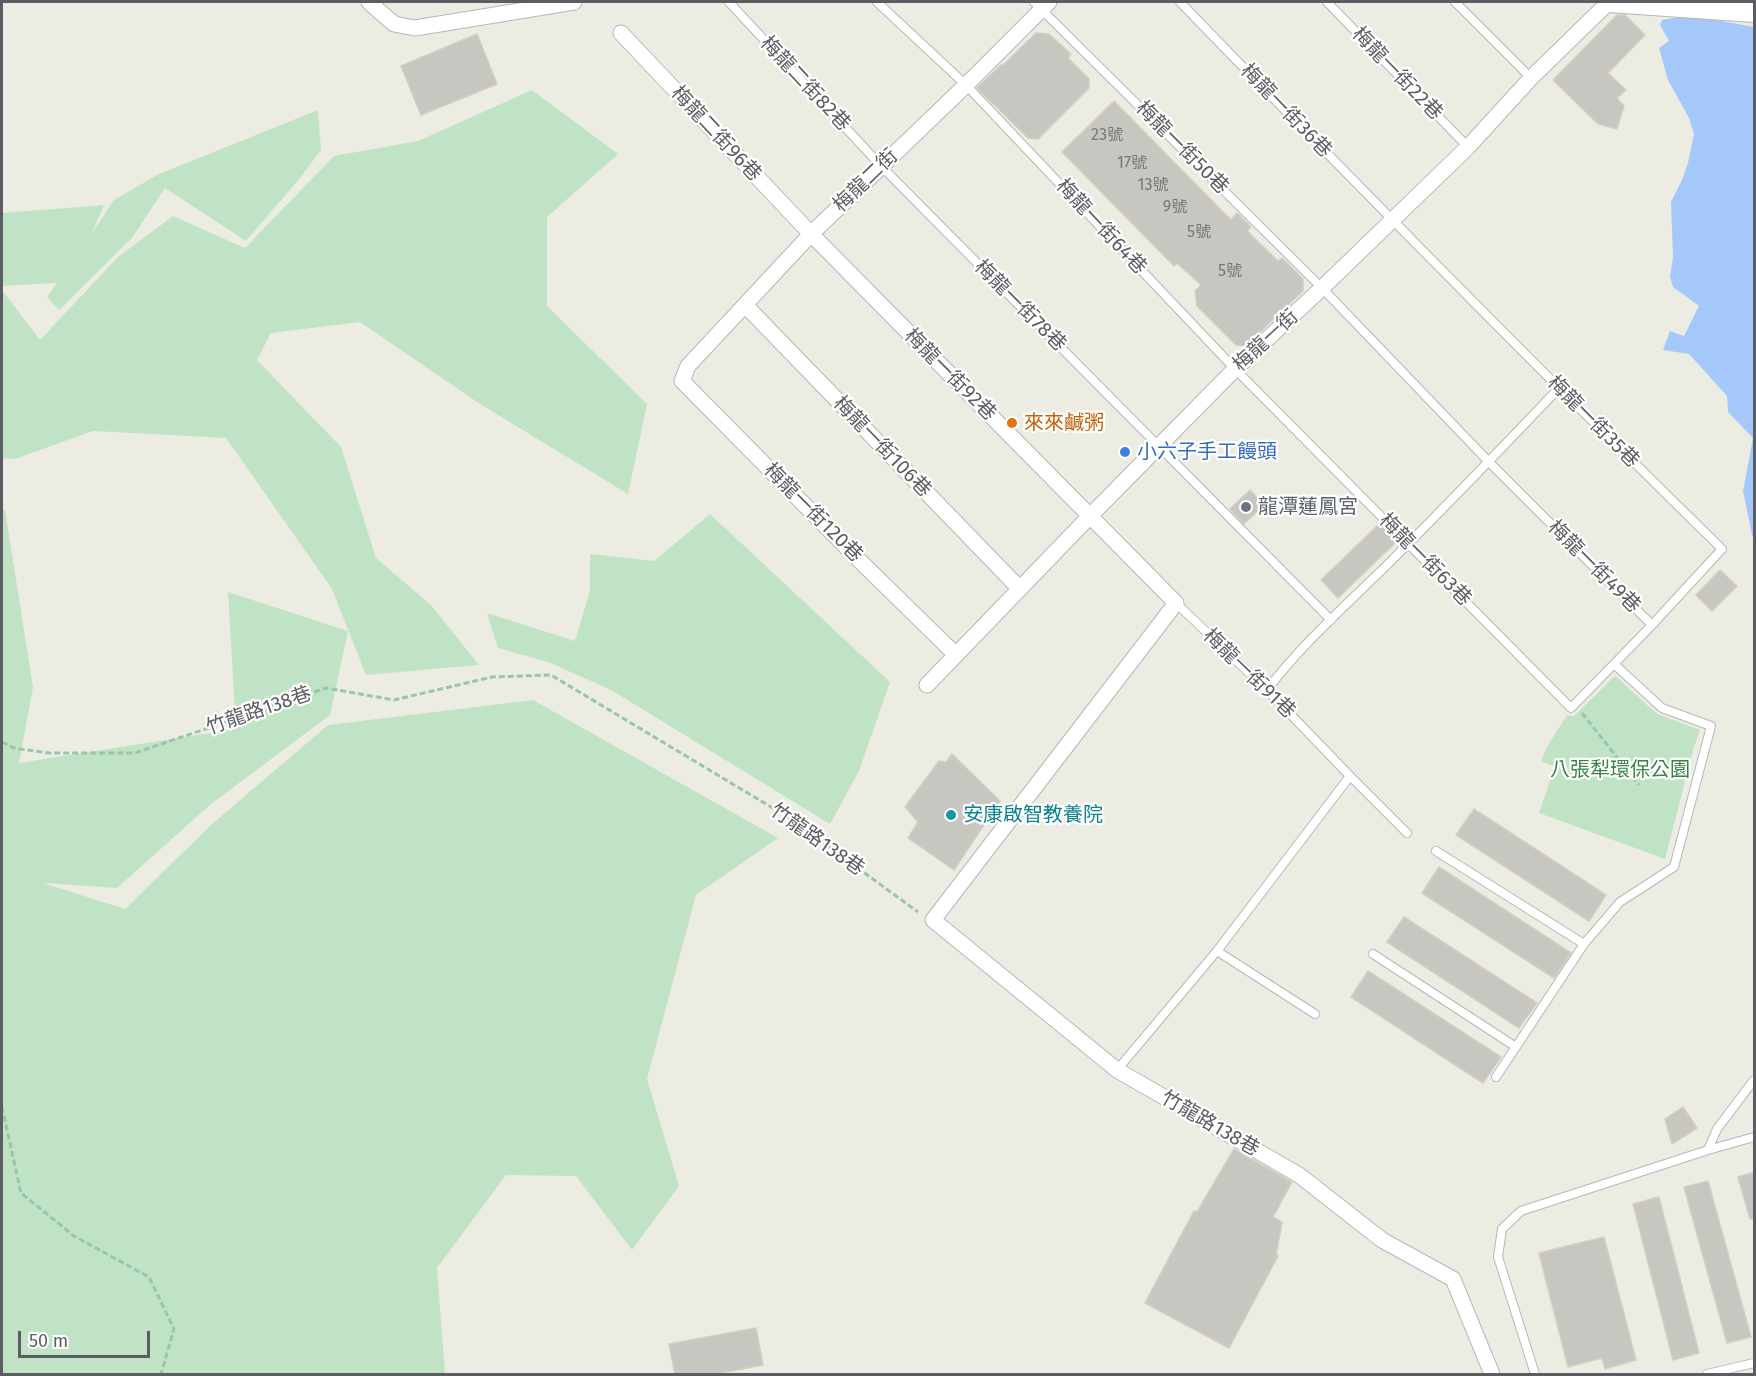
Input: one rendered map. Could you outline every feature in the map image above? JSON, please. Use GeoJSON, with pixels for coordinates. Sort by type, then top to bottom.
{"type":"FeatureCollection","features":[{"type":"Feature","properties":{"kind":"street"},"geometry":{"type":"LineString","coordinates":[[369,2],[394,24],[415,28],[516,6],[574,2]]}},
{"type":"Feature","properties":{"kind":"street"},"geometry":{"type":"LineString","coordinates":[[1609,2],[1755,12]]}},
{"type":"Feature","properties":{"kind":"street","name":"梅龍一街"},"geometry":{"type":"LineString","coordinates":[[927,685],[1235,369],[1393,221],[1468,147],[1531,78],[1609,2]]}},
{"type":"Feature","properties":{"kind":"street","name":"梅龍二街"},"geometry":{"type":"LineString","coordinates":[[688,366],[811,234],[966,85],[1041,4]]}},
{"type":"Feature","properties":{"kind":"street","name":"梅龍二街96巷"},"geometry":{"type":"LineString","coordinates":[[621,33],[811,234]]}},
{"type":"Feature","properties":{"kind":"street","name":"梅龍一街92巷"},"geometry":{"type":"LineString","coordinates":[[811,234],[1090,516]]}},
{"type":"Feature","properties":{"kind":"street","name":"梅龍一街106巷"},"geometry":{"type":"LineString","coordinates":[[745,305],[1020,589]]}},
{"type":"Feature","properties":{"kind":"street","name":"梅龍一街120巷"},"geometry":{"type":"LineString","coordinates":[[688,366],[682,381],[956,655]]}},
{"type":"Feature","properties":{"kind":"street","name":"梅龍一街91巷"},"geometry":{"type":"LineString","coordinates":[[1090,516],[1176,603]]}},
{"type":"Feature","properties":{"kind":"street"},"geometry":{"type":"LineString","coordinates":[[933,920],[1176,603]]}},
{"type":"Feature","properties":{"kind":"street","name":"竹龍路138巷"},"geometry":{"type":"LineString","coordinates":[[933,920],[1117,1070],[1299,1175],[1382,1240],[1453,1279],[1492,1374]]}},
{"type":"Feature","properties":{"kind":"lane","name":"梅龍二街82巷"},"geometry":{"type":"LineString","coordinates":[[729,2],[881,166]]}},
{"type":"Feature","properties":{"kind":"lane","name":"梅龍一街64巷"},"geometry":{"type":"LineString","coordinates":[[877,2],[966,85],[1235,369]]}},
{"type":"Feature","properties":{"kind":"lane","name":"梅龍一街36巷"},"geometry":{"type":"LineString","coordinates":[[1180,2],[1393,221]]}},
{"type":"Feature","properties":{"kind":"lane","name":"梅龍一街22巷"},"geometry":{"type":"LineString","coordinates":[[1327,2],[1468,147]]}},
{"type":"Feature","properties":{"kind":"lane"},"geometry":{"type":"LineString","coordinates":[[1455,2],[1531,78]]}},
{"type":"Feature","properties":{"kind":"lane","name":"梅龍一街50巷"},"geometry":{"type":"LineString","coordinates":[[1041,4],[1322,288]]}},
{"type":"Feature","properties":{"kind":"lane","name":"梅龍一街78巷"},"geometry":{"type":"LineString","coordinates":[[881,166],[1331,620]]}},
{"type":"Feature","properties":{"kind":"lane","name":"梅龍一街35巷"},"geometry":{"type":"LineString","coordinates":[[1393,221],[1722,549],[1652,625]]}},
{"type":"Feature","properties":{"kind":"lane","name":"梅龍一街49巷"},"geometry":{"type":"LineString","coordinates":[[1322,288],[1489,462],[1652,625],[1614,664]]}},
{"type":"Feature","properties":{"kind":"lane","name":"梅龍一街63巷"},"geometry":{"type":"LineString","coordinates":[[1235,369],[1571,708],[1575,704]]}},
{"type":"Feature","properties":{"kind":"lane"},"geometry":{"type":"LineString","coordinates":[[1267,690],[1280,673],[1331,620],[1489,462],[1558,388]]}},
{"type":"Feature","properties":{"kind":"lane","name":"梅龍一街91巷"},"geometry":{"type":"LineString","coordinates":[[1176,603],[1267,690],[1407,833]]}},
{"type":"Feature","properties":{"kind":"lane"},"geometry":{"type":"LineString","coordinates":[[1496,1077],[1584,944],[1620,902],[1674,867],[1711,726],[1662,708],[1614,664],[1575,704]]}},
{"type":"Feature","properties":{"kind":"lane"},"geometry":{"type":"LineString","coordinates":[[1117,1070],[1217,951],[1350,776]]}},
{"type":"Feature","properties":{"kind":"lane"},"geometry":{"type":"LineString","coordinates":[[1436,851],[1584,944]]}},
{"type":"Feature","properties":{"kind":"lane"},"geometry":{"type":"LineString","coordinates":[[1217,951],[1315,1014]]}},
{"type":"Feature","properties":{"kind":"lane"},"geometry":{"type":"LineString","coordinates":[[1373,954],[1516,1047]]}},
{"type":"Feature","properties":{"kind":"lane"},"geometry":{"type":"LineString","coordinates":[[1708,1150],[1717,1129],[1755,1080]]}},
{"type":"Feature","properties":{"kind":"lane"},"geometry":{"type":"LineString","coordinates":[[1535,1374],[1498,1257],[1502,1229],[1521,1211],[1755,1137]]}},
{"type":"Feature","properties":{"kind":"lane"},"geometry":{"type":"LineString","coordinates":[[1707,1374],[1755,1363]]}},
{"type":"Feature","properties":{"kind":"path","name":"竹龍路138巷"},"geometry":{"type":"LineString","coordinates":[[2,742],[14,748],[49,753],[135,753],[326,688],[394,700],[492,677],[551,675],[791,819],[922,915],[933,920]]}},
{"type":"Feature","properties":{"kind":"path"},"geometry":{"type":"LineString","coordinates":[[1575,704],[1639,785]]}},
{"type":"Feature","properties":{"kind":"path"},"geometry":{"type":"LineString","coordinates":[[2,1107],[21,1193],[74,1236],[149,1277],[174,1329],[161,1374]]}},
{"type":"Feature","properties":{"kind":"green space"},"geometry":{"type":"Polygon","coordinates":[[[532,90],[618,154],[547,217],[547,306],[647,404],[628,494],[480,404],[360,322],[271,333],[257,360],[341,447],[376,558],[431,605],[479,665],[366,675],[332,589],[226,438],[93,431],[15,459],[2,458],[2,290],[40,340],[118,257],[173,216],[245,248],[334,156],[418,141],[532,90]]]}},
{"type":"Feature","properties":{"kind":"green space"},"geometry":{"type":"Polygon","coordinates":[[[318,110],[321,150],[246,241],[165,188],[132,238],[59,310],[47,297],[57,283],[2,286],[2,213],[104,205],[92,233],[114,200],[159,174],[318,110]]]}},
{"type":"Feature","properties":{"kind":"green space"},"geometry":{"type":"Polygon","coordinates":[[[2,509],[5,510],[33,687],[19,763],[236,729],[228,592],[348,631],[330,715],[211,804],[117,888],[43,883],[125,909],[212,824],[328,725],[533,700],[778,838],[696,895],[647,1079],[679,1186],[632,1250],[576,1176],[506,1175],[437,1268],[445,1374],[2,1374],[2,509]]]}},
{"type":"Feature","properties":{"kind":"green space"},"geometry":{"type":"Polygon","coordinates":[[[710,514],[890,682],[859,771],[830,824],[611,690],[548,662],[498,648],[487,613],[575,641],[590,591],[590,554],[654,561],[710,514]]]}},
{"type":"Feature","properties":{"kind":"green space","name":"八張犁環保公園"},"geometry":{"type":"Polygon","coordinates":[[[1615,676],[1657,714],[1700,730],[1665,859],[1539,813],[1555,767],[1541,761],[1547,747],[1567,715],[1574,716],[1615,676]]]}},
{"type":"Feature","properties":{"kind":"water"},"geometry":{"type":"Polygon","coordinates":[[[1689,15],[1754,27],[1754,540],[1743,491],[1753,438],[1728,412],[1727,396],[1689,354],[1663,350],[1670,331],[1684,336],[1699,306],[1673,287],[1670,277],[1673,257],[1671,202],[1688,163],[1694,134],[1689,118],[1668,80],[1659,48],[1669,41],[1660,25],[1662,20],[1689,15]]]}},
{"type":"Feature","properties":{"kind":"building"},"geometry":{"type":"Polygon","coordinates":[[[1617,15],[1625,15],[1645,35],[1608,73],[1626,90],[1617,98],[1624,106],[1617,129],[1598,124],[1553,80],[1617,15]]]}},
{"type":"Feature","properties":{"kind":"building"},"geometry":{"type":"Polygon","coordinates":[[[1036,33],[1049,34],[1071,54],[1068,58],[1089,79],[1089,88],[1038,139],[1028,138],[977,88],[1036,33]]]}},
{"type":"Feature","properties":{"kind":"building"},"geometry":{"type":"Polygon","coordinates":[[[477,34],[497,84],[421,115],[401,66],[477,34]]]}},
{"type":"Feature","properties":{"kind":"building"},"geometry":{"type":"Polygon","coordinates":[[[1114,101],[1231,220],[1237,213],[1251,227],[1247,231],[1278,261],[1282,258],[1303,279],[1303,291],[1245,346],[1236,345],[1197,306],[1195,291],[1201,285],[1177,263],[1174,266],[1062,152],[1114,101]]]}},
{"type":"Feature","properties":{"kind":"building","name":"龍潭蓮鳳宮"},"geometry":{"type":"Polygon","coordinates":[[[1250,490],[1264,505],[1244,524],[1230,509],[1250,490]]]}},
{"type":"Feature","properties":{"kind":"building"},"geometry":{"type":"Polygon","coordinates":[[[1380,523],[1397,541],[1338,598],[1321,580],[1380,523]]]}},
{"type":"Feature","properties":{"kind":"building"},"geometry":{"type":"Polygon","coordinates":[[[1720,570],[1737,586],[1712,611],[1696,595],[1720,570]]]}},
{"type":"Feature","properties":{"kind":"building","name":"安康啟智教養院"},"geometry":{"type":"Polygon","coordinates":[[[952,754],[1000,801],[954,870],[908,838],[918,822],[905,807],[939,761],[946,762],[952,754]]]}},
{"type":"Feature","properties":{"kind":"building"},"geometry":{"type":"Polygon","coordinates":[[[1474,809],[1606,895],[1589,921],[1456,835],[1474,809]]]}},
{"type":"Feature","properties":{"kind":"building"},"geometry":{"type":"Polygon","coordinates":[[[1439,867],[1571,953],[1554,978],[1422,893],[1439,867]]]}},
{"type":"Feature","properties":{"kind":"building"},"geometry":{"type":"Polygon","coordinates":[[[1404,917],[1537,1003],[1519,1028],[1387,942],[1404,917]]]}},
{"type":"Feature","properties":{"kind":"building"},"geometry":{"type":"Polygon","coordinates":[[[1368,971],[1501,1057],[1483,1083],[1351,997],[1368,971]]]}},
{"type":"Feature","properties":{"kind":"building"},"geometry":{"type":"Polygon","coordinates":[[[1683,1107],[1697,1128],[1672,1144],[1665,1119],[1683,1107]]]}},
{"type":"Feature","properties":{"kind":"building"},"geometry":{"type":"Polygon","coordinates":[[[1234,1149],[1292,1182],[1273,1217],[1282,1222],[1276,1255],[1278,1256],[1229,1348],[1145,1303],[1194,1211],[1197,1212],[1234,1149]]]}},
{"type":"Feature","properties":{"kind":"building"},"geometry":{"type":"Polygon","coordinates":[[[1755,1172],[1755,1219],[1750,1219],[1738,1177],[1755,1172]]]}},
{"type":"Feature","properties":{"kind":"building"},"geometry":{"type":"Polygon","coordinates":[[[1708,1181],[1751,1337],[1727,1343],[1684,1187],[1708,1181]]]}},
{"type":"Feature","properties":{"kind":"building"},"geometry":{"type":"Polygon","coordinates":[[[1659,1197],[1699,1353],[1673,1360],[1633,1204],[1659,1197]]]}},
{"type":"Feature","properties":{"kind":"building"},"geometry":{"type":"Polygon","coordinates":[[[1604,1237],[1636,1360],[1605,1369],[1602,1358],[1568,1367],[1539,1253],[1604,1237]]]}},
{"type":"Feature","properties":{"kind":"building"},"geometry":{"type":"Polygon","coordinates":[[[756,1328],[763,1365],[715,1374],[675,1374],[669,1344],[756,1328]]]}},
{"type":"Feature","properties":{"kind":"place","name":"來來鹹粥"},"geometry":{"type":"Point","coordinates":[1012,423]}},
{"type":"Feature","properties":{"kind":"place","name":"小六子手工饅頭"},"geometry":{"type":"Point","coordinates":[1125,452]}},
{"type":"Feature","properties":{"kind":"place","name":"龍潭蓮鳳宮"},"geometry":{"type":"Point","coordinates":[1246,507]}},
{"type":"Feature","properties":{"kind":"place","name":"安康啟智教養院"},"geometry":{"type":"Point","coordinates":[951,815]}}]}
